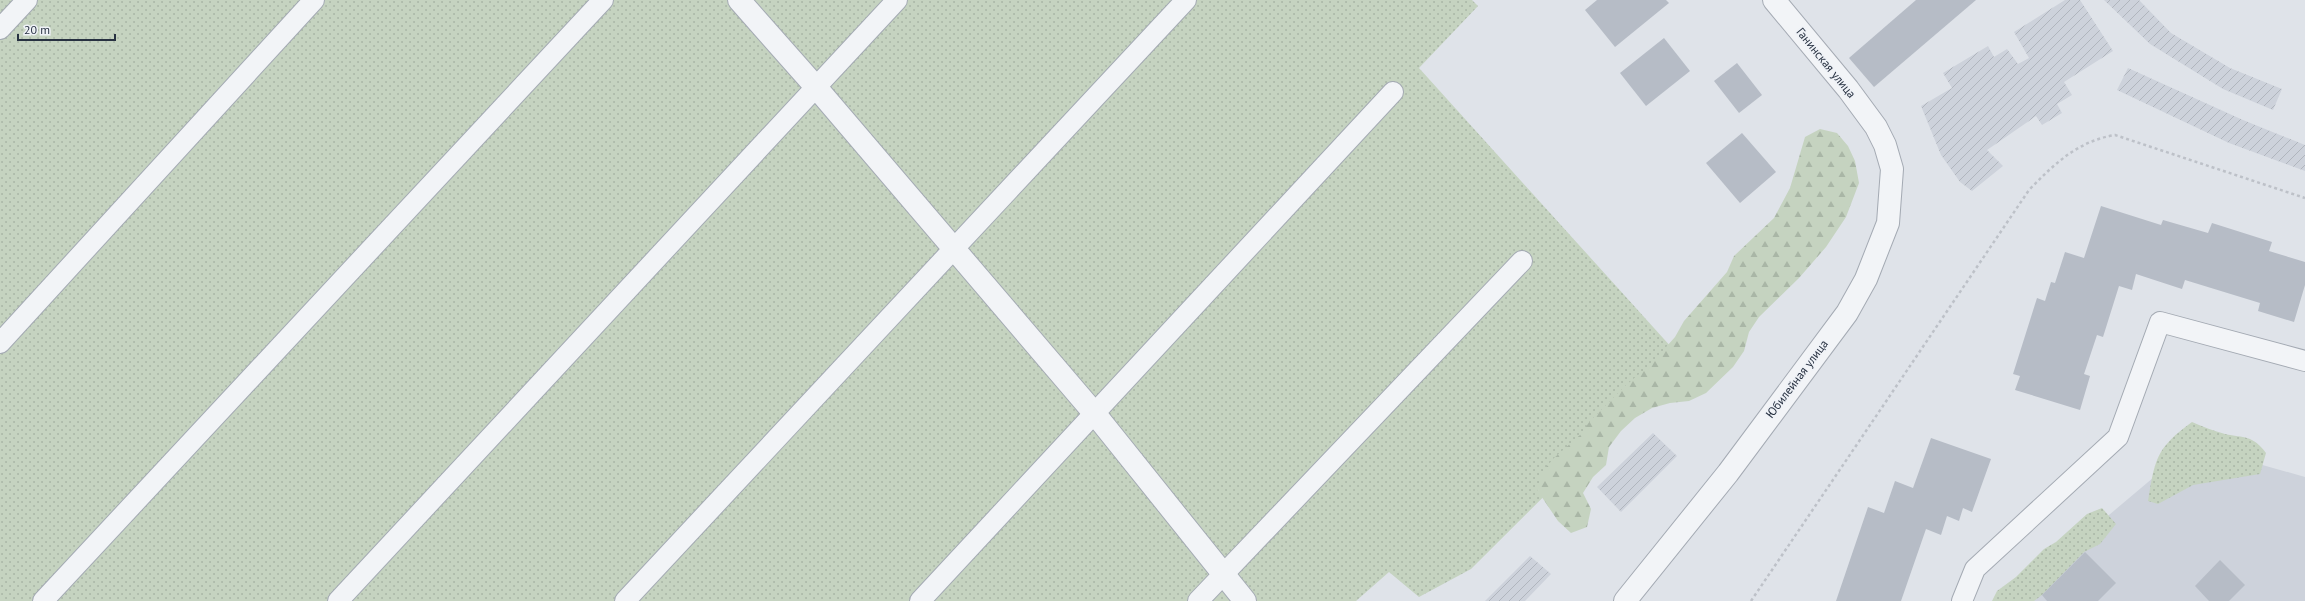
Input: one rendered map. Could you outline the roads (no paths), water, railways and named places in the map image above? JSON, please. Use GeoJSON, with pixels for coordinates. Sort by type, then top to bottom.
{"type":"FeatureCollection","features":[{"type":"Feature","properties":{"kind":"street"},"geometry":{"type":"LineString","coordinates":[[738,0],[815,86],[1095,414],[1222,575],[1245,601]]}},
{"type":"Feature","properties":{"kind":"street","name":"Ганинская улица"},"geometry":{"type":"LineString","coordinates":[[1774,0],[1848,89],[1876,127]]}},
{"type":"Feature","properties":{"kind":"street","name":"Юбилейная улица"},"geometry":{"type":"LineString","coordinates":[[1625,601],[1728,473],[1847,313],[1866,279],[1888,223],[1891,186],[1892,169],[1885,145],[1876,127]]}},
{"type":"Feature","properties":{"kind":"lane"},"geometry":{"type":"LineString","coordinates":[[0,29],[27,0]]}},
{"type":"Feature","properties":{"kind":"lane"},"geometry":{"type":"LineString","coordinates":[[0,343],[314,0]]}},
{"type":"Feature","properties":{"kind":"lane"},"geometry":{"type":"LineString","coordinates":[[43,601],[603,0]]}},
{"type":"Feature","properties":{"kind":"lane"},"geometry":{"type":"LineString","coordinates":[[338,601],[896,0]]}},
{"type":"Feature","properties":{"kind":"lane"},"geometry":{"type":"LineString","coordinates":[[626,601],[1186,0]]}},
{"type":"Feature","properties":{"kind":"lane"},"geometry":{"type":"LineString","coordinates":[[920,601],[1393,92]]}},
{"type":"Feature","properties":{"kind":"lane"},"geometry":{"type":"LineString","coordinates":[[1198,601],[1522,261]]}},
{"type":"Feature","properties":{"kind":"lane"},"geometry":{"type":"LineString","coordinates":[[1962,601],[1975,569],[2118,438],[2160,322],[2305,361]]}}]}
